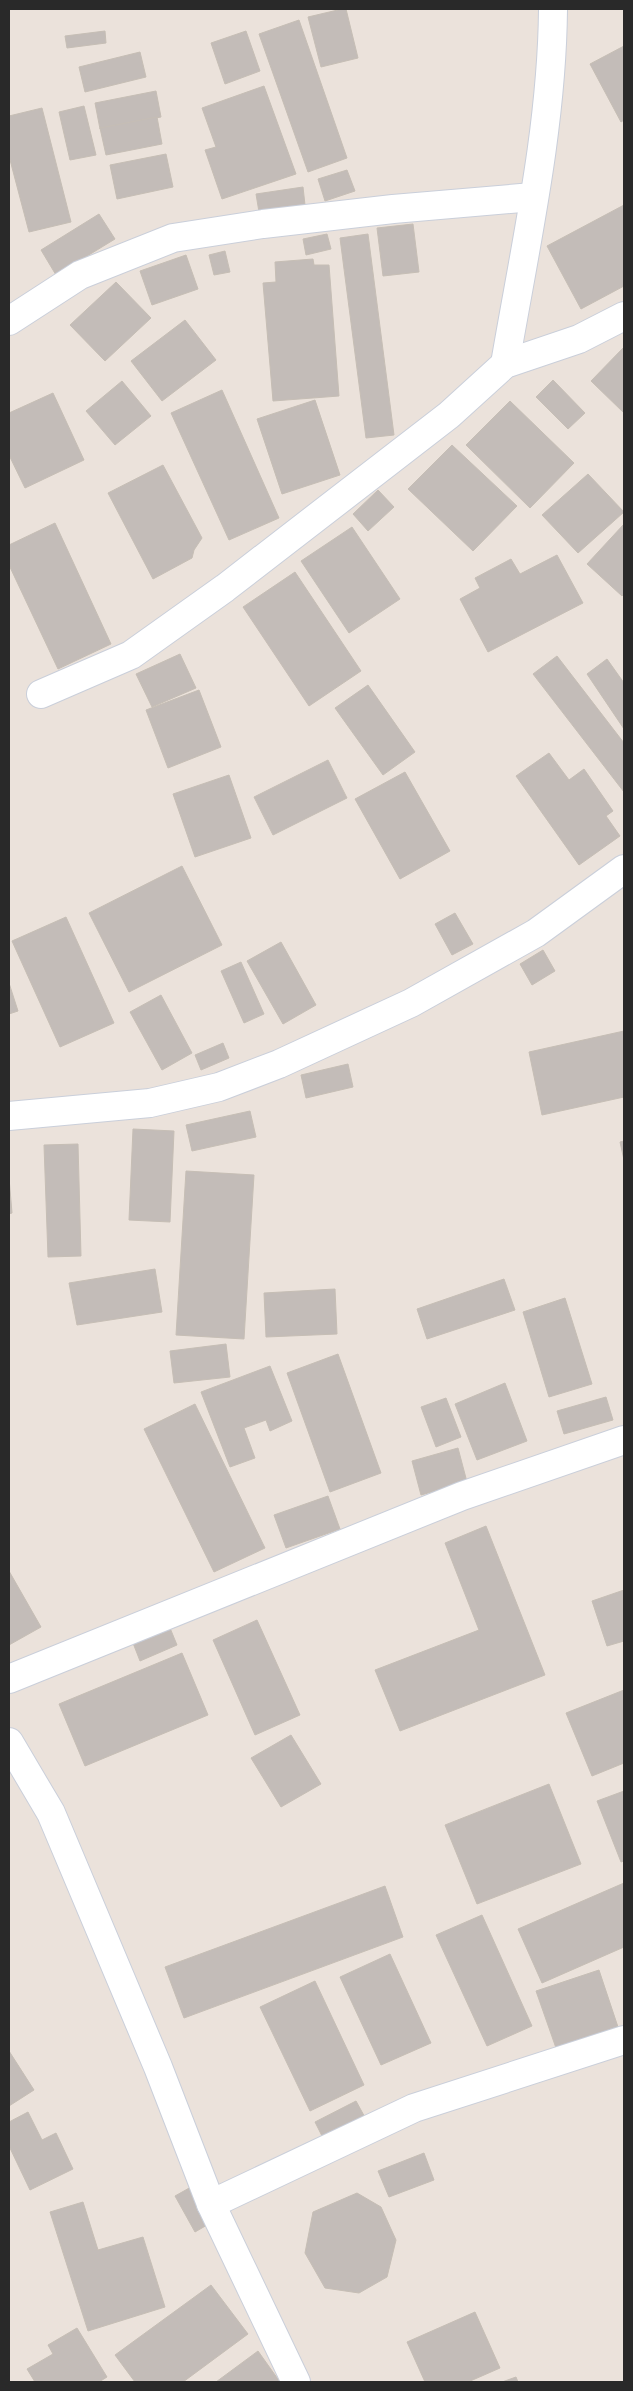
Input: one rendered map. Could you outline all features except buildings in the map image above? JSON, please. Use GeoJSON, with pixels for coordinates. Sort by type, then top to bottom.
{"type":"FeatureCollection","features":[{"type":"Feature","properties":{"kind":"street"},"geometry":{"type":"LineString","coordinates":[[505,364],[544,137],[552,61],[554,9]]}},
{"type":"Feature","properties":{"kind":"street"},"geometry":{"type":"LineString","coordinates":[[9,321],[80,275],[173,238],[393,209],[534,197]]}},
{"type":"Feature","properties":{"kind":"street"},"geometry":{"type":"LineString","coordinates":[[42,694],[131,654],[225,588],[449,415],[505,364],[579,339],[624,316]]}},
{"type":"Feature","properties":{"kind":"street"},"geometry":{"type":"LineString","coordinates":[[9,1116],[150,1103],[219,1087],[279,1064],[411,1003],[528,938],[624,869]]}},
{"type":"Feature","properties":{"kind":"street"},"geometry":{"type":"LineString","coordinates":[[9,1679],[462,1496],[624,1440]]}},
{"type":"Feature","properties":{"kind":"street"},"geometry":{"type":"LineString","coordinates":[[9,1742],[51,1813],[158,2067],[211,2204],[296,2382]]}},
{"type":"Feature","properties":{"kind":"street"},"geometry":{"type":"LineString","coordinates":[[211,2204],[414,2108],[624,2040]]}}]}
